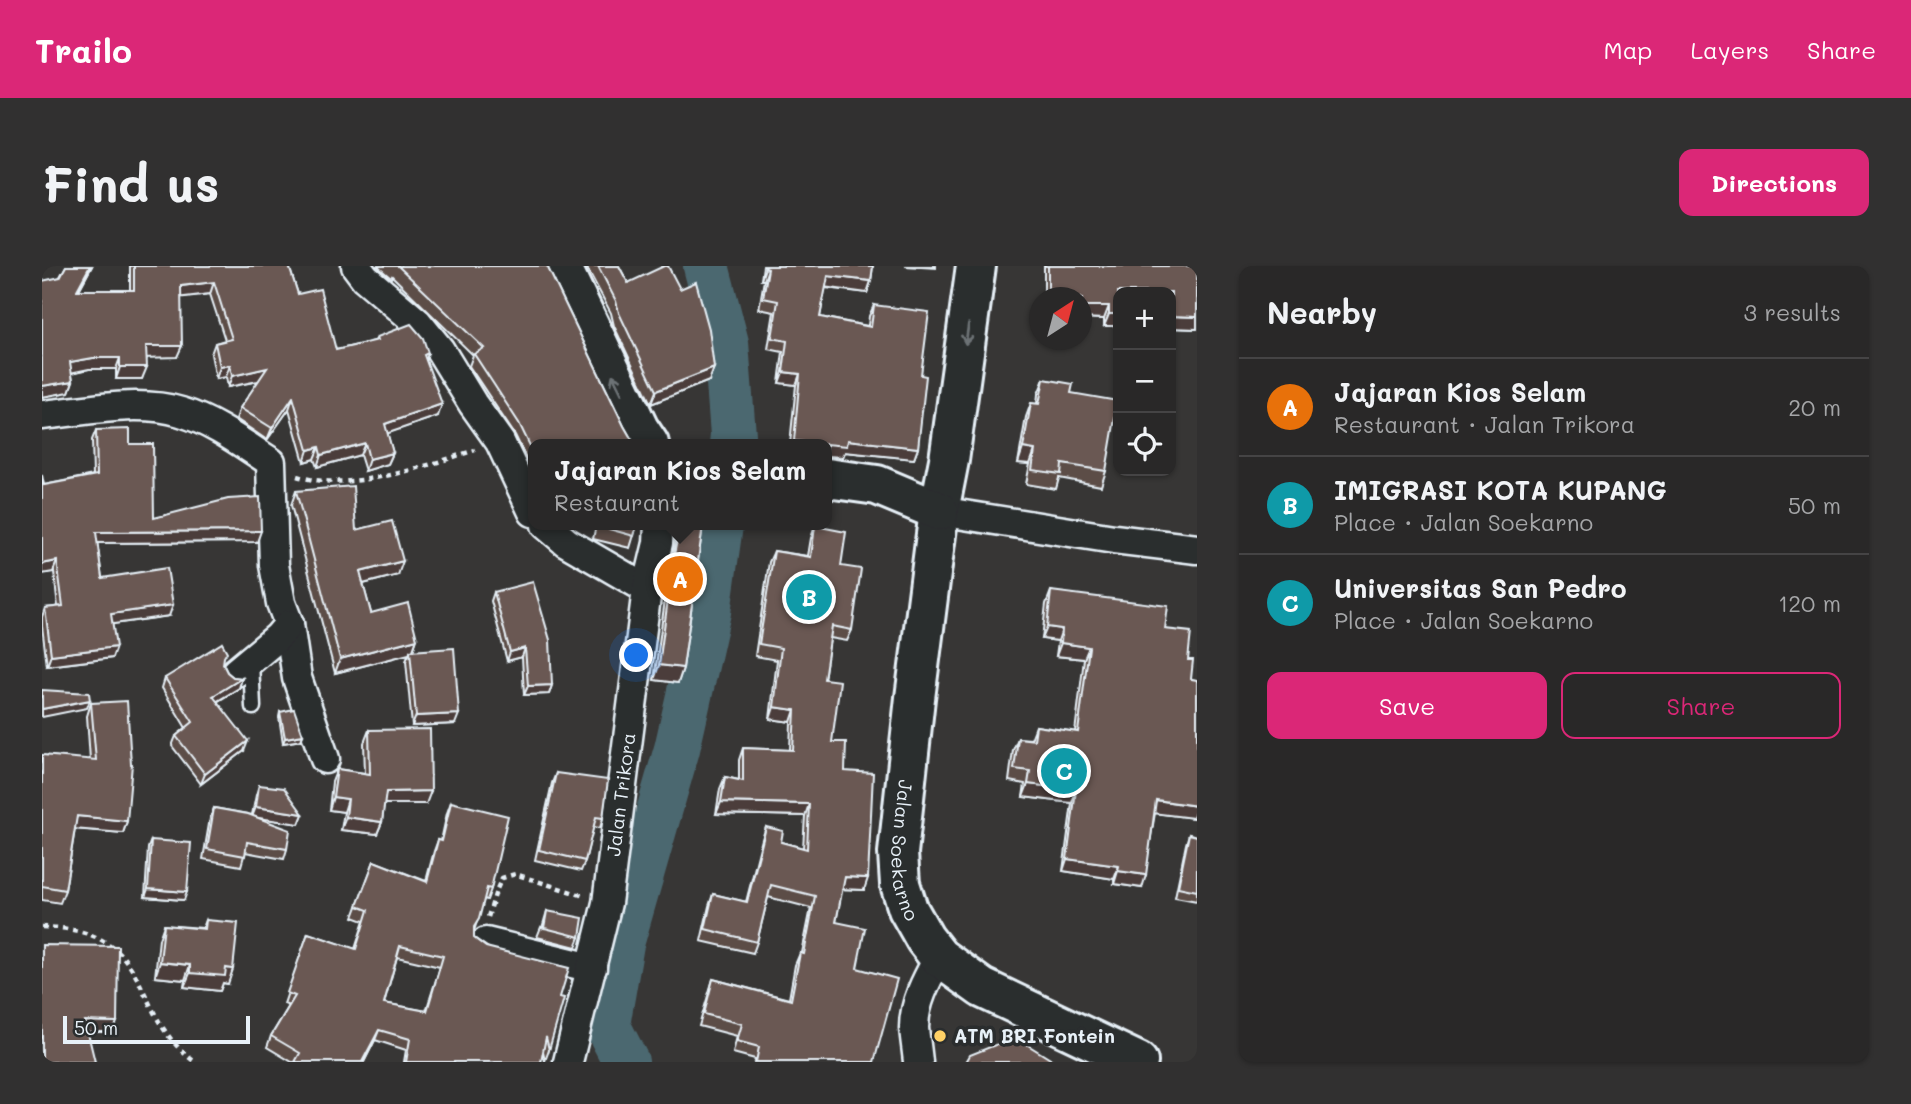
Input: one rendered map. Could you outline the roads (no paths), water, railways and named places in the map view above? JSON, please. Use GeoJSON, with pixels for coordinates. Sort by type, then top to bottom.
{"type":"FeatureCollection","features":[{"type":"Feature","properties":{"kind":"highway"},"geometry":{"type":"LineString","coordinates":[[561,266],[646,439]]}},
{"type":"Feature","properties":{"kind":"highway","name":"Jalan Soekarno"},"geometry":{"type":"LineString","coordinates":[[976,266],[949,460],[939,511],[898,853],[900,884],[908,909],[939,957],[982,988],[1138,1062]]}},
{"type":"Feature","properties":{"kind":"highway"},"geometry":{"type":"LineString","coordinates":[[832,479],[877,485],[939,511]]}},
{"type":"Feature","properties":{"kind":"street"},"geometry":{"type":"LineString","coordinates":[[356,266],[365,278],[418,323],[440,349],[500,442],[528,501]]}},
{"type":"Feature","properties":{"kind":"street"},"geometry":{"type":"LineString","coordinates":[[42,415],[99,408],[144,407],[182,412],[214,427],[271,462],[274,565],[281,603],[289,624],[297,678],[325,759]]}},
{"type":"Feature","properties":{"kind":"street"},"geometry":{"type":"LineString","coordinates":[[939,511],[1197,549]]}},
{"type":"Feature","properties":{"kind":"street"},"geometry":{"type":"LineString","coordinates":[[552,530],[566,542],[647,589]]}},
{"type":"Feature","properties":{"kind":"street","name":"Jalan Trikora"},"geometry":{"type":"LineString","coordinates":[[568,1062],[607,903],[647,589],[659,530]]}},
{"type":"Feature","properties":{"kind":"street"},"geometry":{"type":"LineString","coordinates":[[243,667],[289,624]]}},
{"type":"Feature","properties":{"kind":"street"},"geometry":{"type":"LineString","coordinates":[[486,942],[592,968]]}},
{"type":"Feature","properties":{"kind":"street"},"geometry":{"type":"LineString","coordinates":[[918,1062],[914,1026],[917,1007],[922,987],[939,957]]}},
{"type":"Feature","properties":{"kind":"lane"},"geometry":{"type":"LineString","coordinates":[[243,667],[253,707]]}},
{"type":"Feature","properties":{"kind":"waterway"},"geometry":{"type":"LineString","coordinates":[[706,266],[726,343],[733,439]]}},
{"type":"Feature","properties":{"kind":"waterway"},"geometry":{"type":"LineString","coordinates":[[626,1062],[607,1025],[621,944],[677,749],[708,612],[719,530]]}},
{"type":"Feature","properties":{"kind":"place","name":"Jajaran Kios Selam"},"geometry":{"type":"Point","coordinates":[680,579]}},
{"type":"Feature","properties":{"kind":"place","name":"IMIGRASI KOTA KUPANG"},"geometry":{"type":"Point","coordinates":[809,597]}},
{"type":"Feature","properties":{"kind":"place","name":"Universitas San Pedro"},"geometry":{"type":"Point","coordinates":[1064,771]}},
{"type":"Feature","properties":{"kind":"place","name":"ATM BRI Fontein"},"geometry":{"type":"Point","coordinates":[940,1036]}}]}
